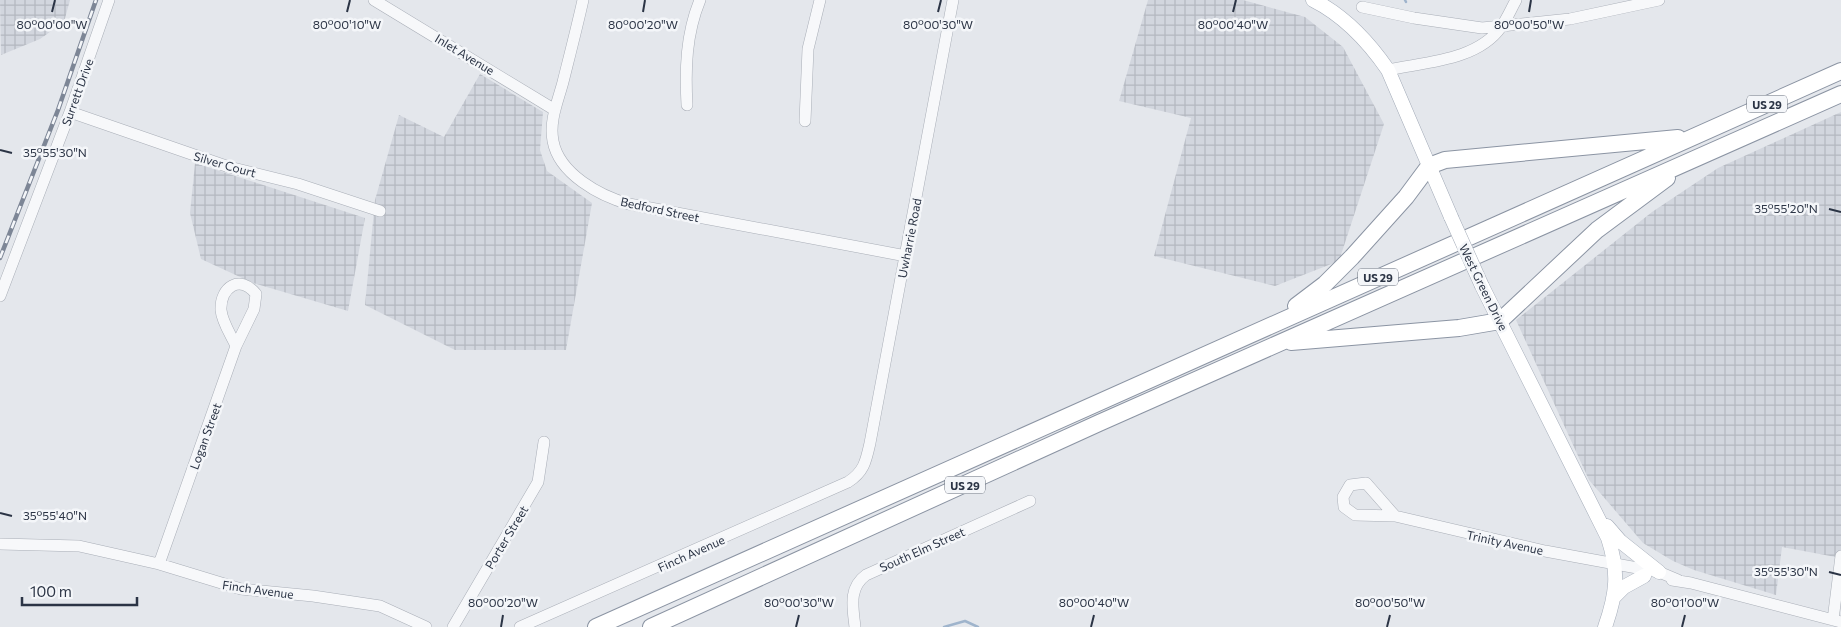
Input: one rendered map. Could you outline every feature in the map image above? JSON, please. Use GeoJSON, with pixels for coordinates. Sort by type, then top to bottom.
{"type":"FeatureCollection","features":[{"type":"Feature","properties":{"kind":"highway","name":"US 29"},"geometry":{"type":"LineString","coordinates":[[596,627],[1841,71]]}},
{"type":"Feature","properties":{"kind":"highway","name":"US 29"},"geometry":{"type":"LineString","coordinates":[[651,627],[1278,343],[1841,94]]}},
{"type":"Feature","properties":{"kind":"highway"},"geometry":{"type":"LineString","coordinates":[[1274,323],[1325,284],[1352,257],[1406,197],[1429,166],[1445,160],[1693,137]]}},
{"type":"Feature","properties":{"kind":"highway"},"geometry":{"type":"LineString","coordinates":[[1278,343],[1459,328],[1500,321],[1597,230],[1634,200],[1704,153]]}},
{"type":"Feature","properties":{"kind":"main road","name":"West Green Drive"},"geometry":{"type":"LineString","coordinates":[[1313,0],[1341,18],[1362,36],[1388,70],[1449,215],[1482,286],[1599,518],[1616,564],[1614,597],[1604,627]]}},
{"type":"Feature","properties":{"kind":"main road"},"geometry":{"type":"LineString","coordinates":[[1599,518],[1620,541],[1659,572]]}},
{"type":"Feature","properties":{"kind":"main road","name":"West Green Drive"},"geometry":{"type":"LineString","coordinates":[[1604,627],[1609,582],[1616,564]]}},
{"type":"Feature","properties":{"kind":"main road"},"geometry":{"type":"LineString","coordinates":[[1614,597],[1624,587],[1644,576]]}},
{"type":"Feature","properties":{"kind":"street","name":"Surrett Drive"},"geometry":{"type":"LineString","coordinates":[[0,296],[70,112],[109,0]]}},
{"type":"Feature","properties":{"kind":"street","name":"Inlet Avenue"},"geometry":{"type":"LineString","coordinates":[[374,0],[555,110]]}},
{"type":"Feature","properties":{"kind":"street","name":"Bedford Street"},"geometry":{"type":"LineString","coordinates":[[583,0],[555,110],[552,130],[556,152],[581,180],[611,198],[629,204],[906,256]]}},
{"type":"Feature","properties":{"kind":"street"},"geometry":{"type":"LineString","coordinates":[[687,105],[685,72],[689,37],[700,0]]}},
{"type":"Feature","properties":{"kind":"street"},"geometry":{"type":"LineString","coordinates":[[806,121],[808,49],[820,0]]}},
{"type":"Feature","properties":{"kind":"street","name":"Uwharrie Road"},"geometry":{"type":"LineString","coordinates":[[859,474],[865,465],[870,443],[953,0]]}},
{"type":"Feature","properties":{"kind":"street"},"geometry":{"type":"LineString","coordinates":[[1388,70],[1463,54],[1482,45],[1502,26],[1516,0]]}},
{"type":"Feature","properties":{"kind":"street"},"geometry":{"type":"LineString","coordinates":[[1362,7],[1414,18],[1482,28],[1570,19],[1659,0]]}},
{"type":"Feature","properties":{"kind":"street","name":"Silver Court"},"geometry":{"type":"LineString","coordinates":[[70,112],[229,167],[298,184],[380,211]]}},
{"type":"Feature","properties":{"kind":"street","name":"Logan Street"},"geometry":{"type":"LineString","coordinates":[[159,564],[236,346],[254,309],[257,297],[248,285],[236,284],[224,294],[221,308],[236,346]]}},
{"type":"Feature","properties":{"kind":"street","name":"Porter Street"},"geometry":{"type":"LineString","coordinates":[[453,627],[538,482],[544,442]]}},
{"type":"Feature","properties":{"kind":"street","name":"Finch Avenue"},"geometry":{"type":"LineString","coordinates":[[520,627],[848,482],[859,474]]}},
{"type":"Feature","properties":{"kind":"street","name":"South Elm Street"},"geometry":{"type":"LineString","coordinates":[[855,627],[854,590],[860,579],[1030,501]]}},
{"type":"Feature","properties":{"kind":"street","name":"Trinity Avenue"},"geometry":{"type":"LineString","coordinates":[[1394,516],[1431,526],[1659,572],[1678,580],[1837,621]]}},
{"type":"Feature","properties":{"kind":"street","name":"Finch Avenue"},"geometry":{"type":"LineString","coordinates":[[0,544],[79,546],[159,564],[240,589],[338,599],[380,606],[426,627]]}},
{"type":"Feature","properties":{"kind":"street"},"geometry":{"type":"LineString","coordinates":[[1837,621],[1841,556]]}},
{"type":"Feature","properties":{"kind":"street","name":"Trinity Avenue"},"geometry":{"type":"LineString","coordinates":[[1616,564],[1644,576],[1662,580],[1678,580]]}},
{"type":"Feature","properties":{"kind":"shaded area"},"geometry":{"type":"Polygon","coordinates":[[[0,0],[70,0],[64,22],[40,39],[1,55],[0,0]]]}},
{"type":"Feature","properties":{"kind":"shaded area"},"geometry":{"type":"Polygon","coordinates":[[[1148,0],[1243,0],[1305,17],[1343,47],[1384,124],[1339,261],[1275,286],[1154,256],[1191,118],[1119,101],[1148,0]]]}},
{"type":"Feature","properties":{"kind":"shaded area"},"geometry":{"type":"Polygon","coordinates":[[[480,74],[543,112],[540,150],[547,171],[592,203],[566,350],[455,350],[365,305],[375,200],[399,115],[444,137],[480,74]]]}},
{"type":"Feature","properties":{"kind":"shaded area"},"geometry":{"type":"Polygon","coordinates":[[[1841,112],[1841,558],[1782,547],[1776,595],[1694,570],[1673,561],[1643,543],[1589,480],[1516,320],[1652,212],[1718,168],[1841,112]]]}},
{"type":"Feature","properties":{"kind":"shaded area"},"geometry":{"type":"Polygon","coordinates":[[[195,163],[365,218],[348,311],[253,283],[201,259],[190,213],[195,163]]]}},
{"type":"Feature","properties":{"kind":"waterway"},"geometry":{"type":"LineString","coordinates":[[944,627],[965,621],[978,627]]}},
{"type":"Feature","properties":{"kind":"railway"},"geometry":{"type":"LineString","coordinates":[[0,258],[58,110],[96,0]]}}]}
